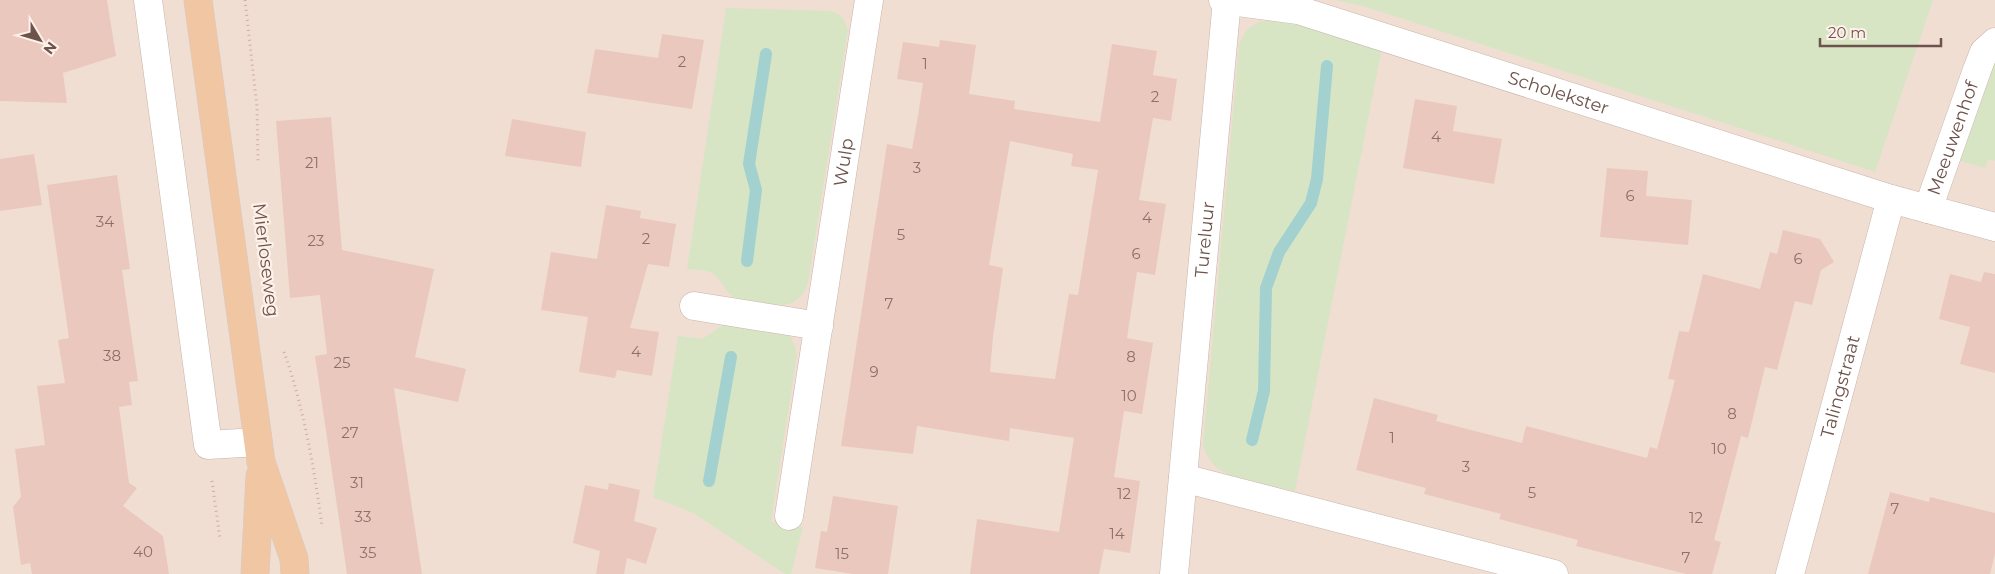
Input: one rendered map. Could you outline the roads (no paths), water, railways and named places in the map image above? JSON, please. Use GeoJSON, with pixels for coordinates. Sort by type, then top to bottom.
{"type":"FeatureCollection","features":[{"type":"Feature","properties":{"kind":"main road","name":"Mierloseweg"},"geometry":{"type":"LineString","coordinates":[[198,0],[259,452],[255,574]]}},
{"type":"Feature","properties":{"kind":"main road","name":"Mierloseweg"},"geometry":{"type":"LineString","coordinates":[[259,452],[294,559],[295,574]]}},
{"type":"Feature","properties":{"kind":"street"},"geometry":{"type":"LineString","coordinates":[[148,0],[208,445],[259,452]]}},
{"type":"Feature","properties":{"kind":"street","name":"Wulp"},"geometry":{"type":"LineString","coordinates":[[789,516],[868,0]]}},
{"type":"Feature","properties":{"kind":"street","name":"Scholekster"},"geometry":{"type":"LineString","coordinates":[[1223,0],[1298,10],[1891,199],[1995,227]]}},
{"type":"Feature","properties":{"kind":"street","name":"Tureluur"},"geometry":{"type":"LineString","coordinates":[[1174,574],[1227,0]]}},
{"type":"Feature","properties":{"kind":"street","name":"Meeuwenhof"},"geometry":{"type":"LineString","coordinates":[[1928,209],[1976,70],[1984,52],[1995,42]]}},
{"type":"Feature","properties":{"kind":"street","name":"Talingstraat"},"geometry":{"type":"LineString","coordinates":[[1790,574],[1891,199]]}},
{"type":"Feature","properties":{"kind":"street"},"geometry":{"type":"LineString","coordinates":[[694,306],[819,326]]}},
{"type":"Feature","properties":{"kind":"street"},"geometry":{"type":"LineString","coordinates":[[1184,478],[1554,574]]}},
{"type":"Feature","properties":{"kind":"waterway"},"geometry":{"type":"LineString","coordinates":[[747,261],[756,190],[749,164],[766,54]]}},
{"type":"Feature","properties":{"kind":"waterway"},"geometry":{"type":"LineString","coordinates":[[1252,440],[1264,391],[1266,288],[1279,252],[1311,203],[1317,179],[1327,66]]}},
{"type":"Feature","properties":{"kind":"waterway"},"geometry":{"type":"LineString","coordinates":[[709,481],[731,357]]}}]}
